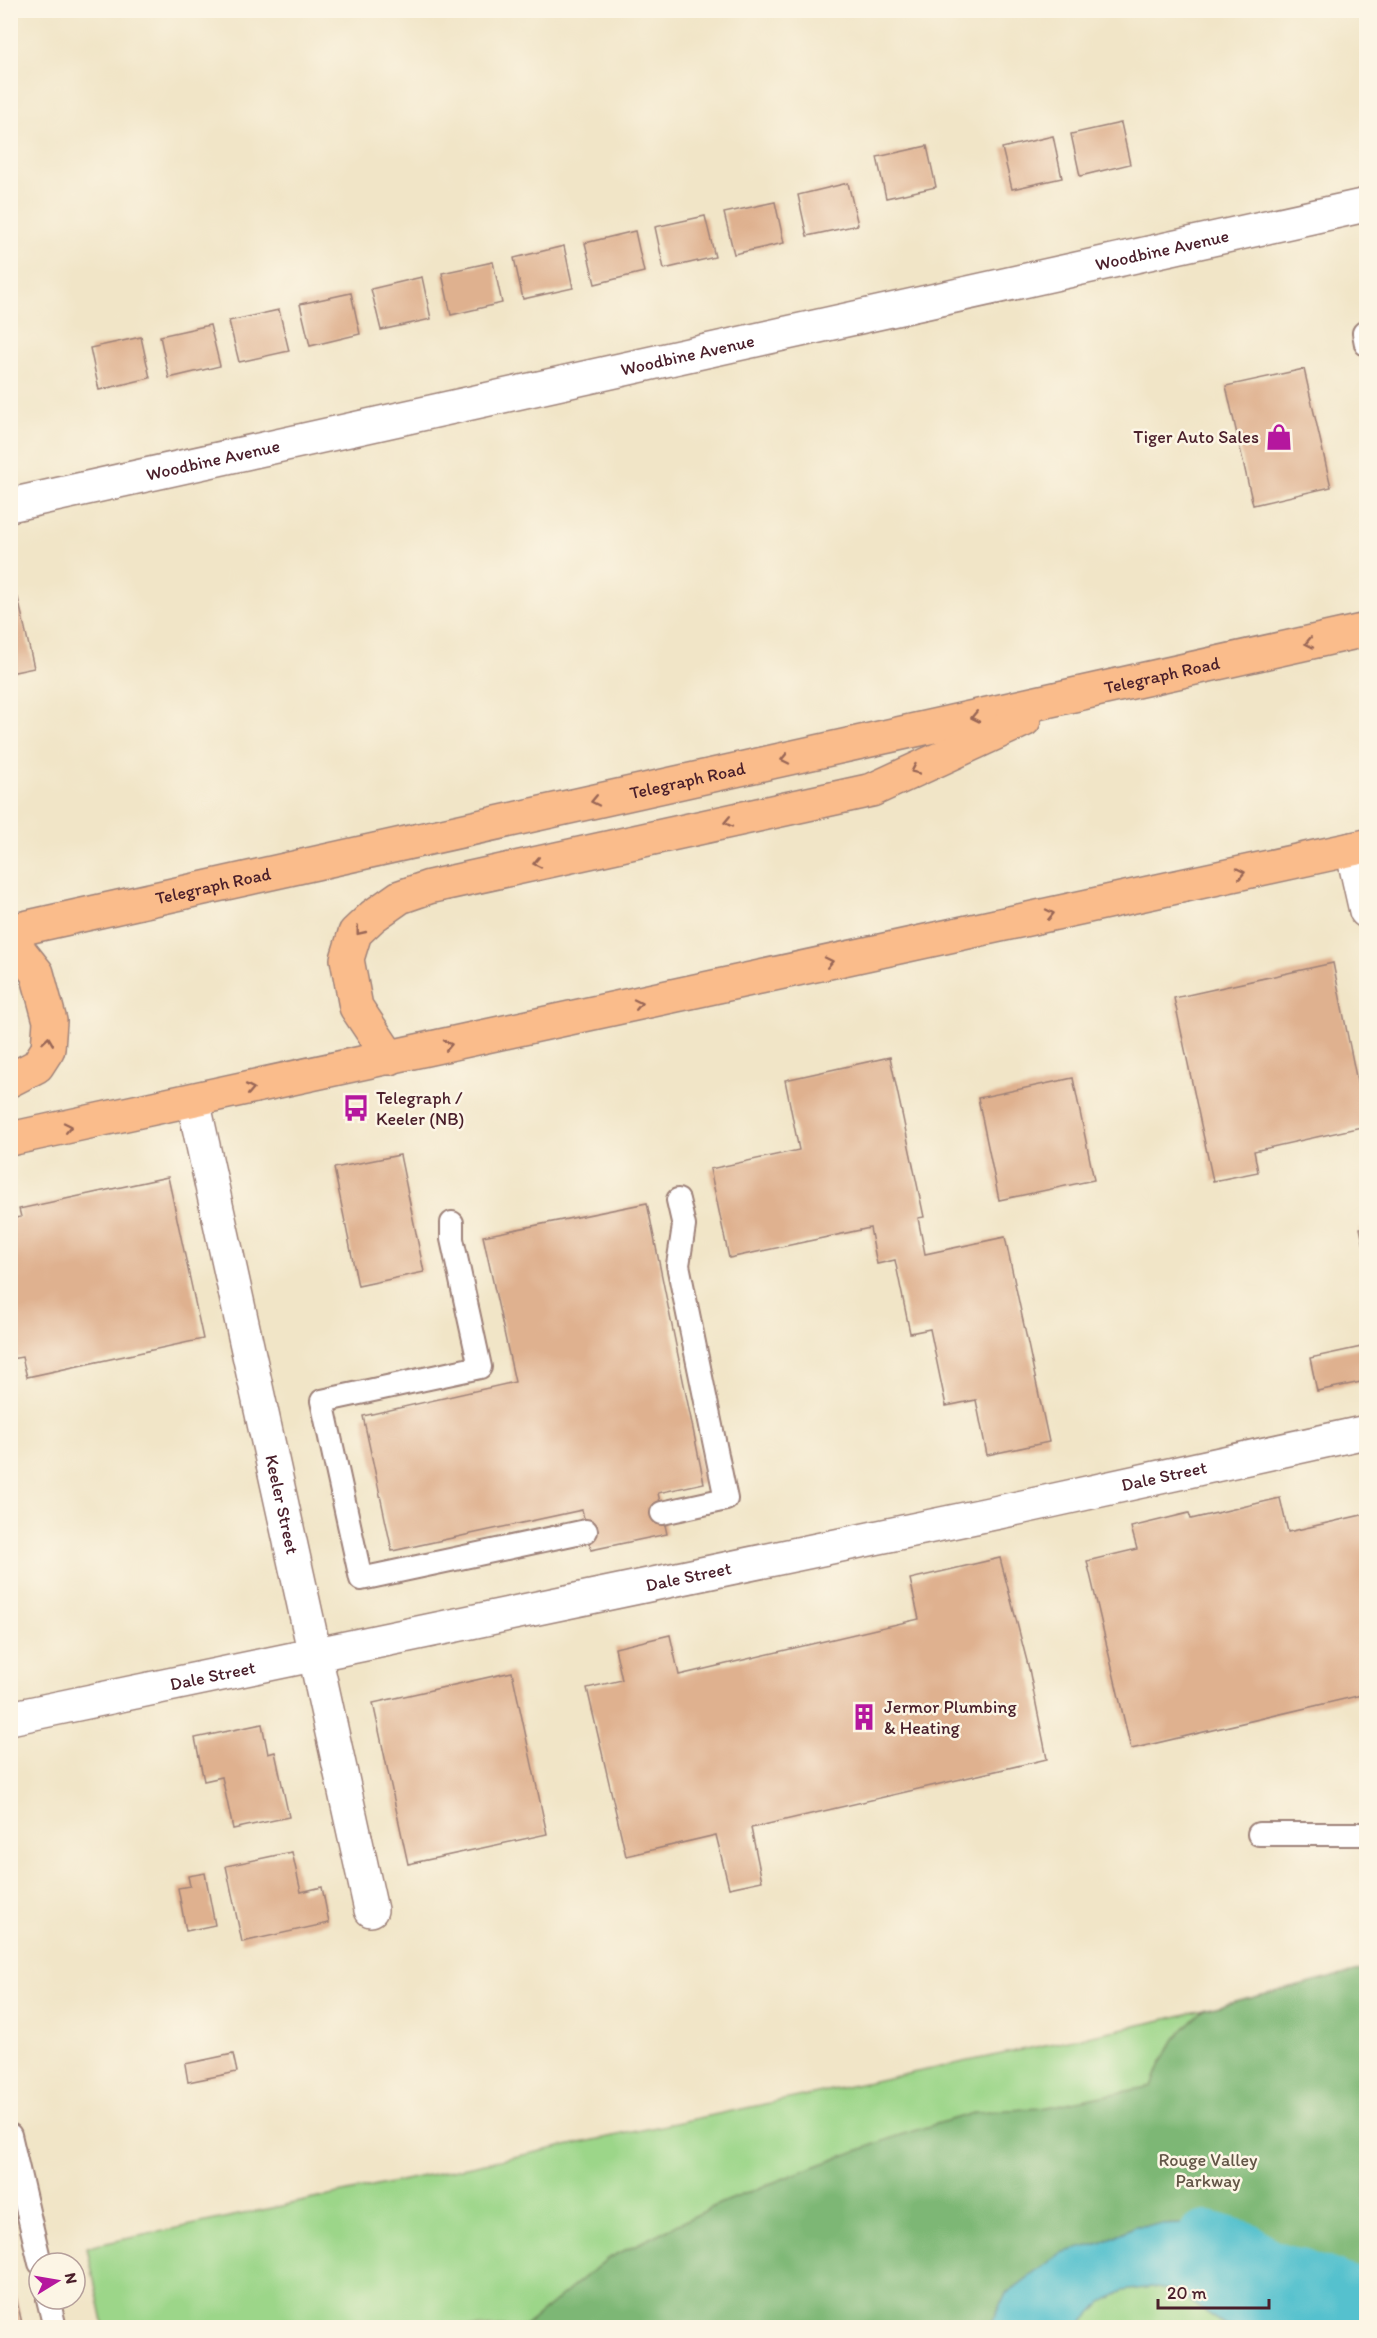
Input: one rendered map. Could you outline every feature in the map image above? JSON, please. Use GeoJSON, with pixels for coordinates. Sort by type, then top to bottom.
{"type":"FeatureCollection","features":[{"type":"Feature","properties":{"kind":"main road","name":"Telegraph Road"},"geometry":{"type":"LineString","coordinates":[[10,930],[1366,630]]}},
{"type":"Feature","properties":{"kind":"main road"},"geometry":{"type":"LineString","coordinates":[[390,1058],[356,1007],[347,959],[355,933],[400,897],[429,887],[872,790],[1083,693]]}},
{"type":"Feature","properties":{"kind":"main road"},"geometry":{"type":"LineString","coordinates":[[10,1139],[390,1058],[1362,844]]}},
{"type":"Feature","properties":{"kind":"main road"},"geometry":{"type":"LineString","coordinates":[[10,939],[37,973],[51,1021],[48,1049],[37,1066],[10,1080]]}},
{"type":"Feature","properties":{"kind":"street","name":"Woodbine Avenue"},"geometry":{"type":"LineString","coordinates":[[10,506],[1366,205]]}},
{"type":"Feature","properties":{"kind":"street"},"geometry":{"type":"LineString","coordinates":[[1362,844],[1366,911]]}},
{"type":"Feature","properties":{"kind":"street","name":"Keeler Street"},"geometry":{"type":"LineString","coordinates":[[193,1100],[316,1652],[370,1910]]}},
{"type":"Feature","properties":{"kind":"street","name":"Dale Street"},"geometry":{"type":"LineString","coordinates":[[10,1718],[316,1652],[1023,1507],[1366,1432]]}},
{"type":"Feature","properties":{"kind":"lane"},"geometry":{"type":"LineString","coordinates":[[663,1513],[726,1499],[678,1265],[684,1226],[678,1200]]}},
{"type":"Feature","properties":{"kind":"lane"},"geometry":{"type":"LineString","coordinates":[[452,1223],[452,1239],[480,1367],[322,1401],[361,1579],[586,1531]]}},
{"type":"Feature","properties":{"kind":"lane"},"geometry":{"type":"LineString","coordinates":[[1259,1834],[1366,1834]]}},
{"type":"Feature","properties":{"kind":"lane"},"geometry":{"type":"LineString","coordinates":[[10,2135],[37,2251]]}},
{"type":"Feature","properties":{"kind":"lane"},"geometry":{"type":"LineString","coordinates":[[51,2311],[55,2328]]}},
{"type":"Feature","properties":{"kind":"green space"},"geometry":{"type":"Polygon","coordinates":[[[1366,1969],[1366,2292],[1297,2270],[1251,2241],[1182,2224],[1136,2226],[1101,2243],[1061,2254],[1006,2294],[990,2327],[523,2328],[607,2259],[721,2203],[897,2136],[976,2112],[1042,2108],[1152,2086],[1161,2063],[1176,2037],[1203,2010],[1366,1969]]]}},
{"type":"Feature","properties":{"kind":"green space","name":"Rouge Valley Parkway"},"geometry":{"type":"Polygon","coordinates":[[[1366,1970],[1366,2327],[104,2327],[87,2247],[1154,2022],[1366,1970]]]}},
{"type":"Feature","properties":{"kind":"water"},"geometry":{"type":"Polygon","coordinates":[[[1182,2224],[1251,2241],[1268,2253],[1300,2296],[1336,2310],[1366,2317],[1366,2327],[1228,2327],[1176,2292],[1151,2287],[1123,2291],[1102,2302],[1079,2327],[990,2327],[1006,2294],[1061,2253],[1101,2243],[1136,2226],[1182,2224]]]}},
{"type":"Feature","properties":{"kind":"building"},"geometry":{"type":"Polygon","coordinates":[[[1121,123],[1130,164],[1080,176],[1071,134],[1121,123]]]}},
{"type":"Feature","properties":{"kind":"building"},"geometry":{"type":"Polygon","coordinates":[[[1053,136],[1062,178],[1012,189],[1002,148],[1053,136]]]}},
{"type":"Feature","properties":{"kind":"building"},"geometry":{"type":"Polygon","coordinates":[[[927,146],[936,187],[886,198],[877,157],[927,146]]]}},
{"type":"Feature","properties":{"kind":"building"},"geometry":{"type":"Polygon","coordinates":[[[848,183],[858,225],[807,236],[798,195],[848,183]]]}},
{"type":"Feature","properties":{"kind":"building"},"geometry":{"type":"Polygon","coordinates":[[[775,202],[784,243],[734,254],[724,213],[775,202]]]}},
{"type":"Feature","properties":{"kind":"building"},"geometry":{"type":"Polygon","coordinates":[[[705,216],[715,257],[664,269],[655,227],[705,216]]]}},
{"type":"Feature","properties":{"kind":"building"},"geometry":{"type":"Polygon","coordinates":[[[635,231],[644,272],[595,284],[585,243],[635,231]]]}},
{"type":"Feature","properties":{"kind":"building"},"geometry":{"type":"Polygon","coordinates":[[[564,246],[573,288],[523,299],[514,258],[564,246]]]}},
{"type":"Feature","properties":{"kind":"building"},"geometry":{"type":"Polygon","coordinates":[[[493,262],[502,303],[451,315],[442,273],[493,262]]]}},
{"type":"Feature","properties":{"kind":"building"},"geometry":{"type":"Polygon","coordinates":[[[422,277],[431,319],[381,330],[371,289],[422,277]]]}},
{"type":"Feature","properties":{"kind":"building"},"geometry":{"type":"Polygon","coordinates":[[[351,293],[360,334],[310,346],[300,304],[351,293]]]}},
{"type":"Feature","properties":{"kind":"building"},"geometry":{"type":"Polygon","coordinates":[[[279,310],[289,351],[239,362],[229,321],[279,310]]]}},
{"type":"Feature","properties":{"kind":"building"},"geometry":{"type":"Polygon","coordinates":[[[210,325],[220,366],[169,378],[160,336],[210,325]]]}},
{"type":"Feature","properties":{"kind":"building"},"geometry":{"type":"Polygon","coordinates":[[[141,337],[150,378],[99,390],[90,348],[141,337]]]}},
{"type":"Feature","properties":{"kind":"building","name":"Tiger Auto Sales"},"geometry":{"type":"Polygon","coordinates":[[[1304,369],[1331,487],[1253,505],[1226,386],[1304,369]]]}},
{"type":"Feature","properties":{"kind":"building"},"geometry":{"type":"Polygon","coordinates":[[[18,598],[34,668],[10,673],[10,600],[18,598]]]}},
{"type":"Feature","properties":{"kind":"building"},"geometry":{"type":"Polygon","coordinates":[[[1333,963],[1366,1126],[1254,1151],[1258,1172],[1213,1181],[1174,998],[1333,963]]]}},
{"type":"Feature","properties":{"kind":"building"},"geometry":{"type":"Polygon","coordinates":[[[890,1057],[924,1217],[918,1218],[925,1254],[1005,1237],[1049,1442],[987,1455],[976,1400],[946,1406],[930,1329],[910,1333],[895,1260],[877,1264],[870,1228],[729,1258],[710,1169],[799,1150],[785,1080],[890,1057]]]}},
{"type":"Feature","properties":{"kind":"building"},"geometry":{"type":"Polygon","coordinates":[[[1073,1078],[1094,1180],[999,1200],[978,1098],[1073,1078]]]}},
{"type":"Feature","properties":{"kind":"building"},"geometry":{"type":"Polygon","coordinates":[[[400,1155],[424,1272],[358,1286],[334,1168],[400,1155]]]}},
{"type":"Feature","properties":{"kind":"building"},"geometry":{"type":"Polygon","coordinates":[[[168,1177],[203,1339],[27,1377],[22,1357],[10,1359],[10,1219],[21,1217],[19,1209],[168,1177]]]}},
{"type":"Feature","properties":{"kind":"building"},"geometry":{"type":"Polygon","coordinates":[[[647,1203],[704,1483],[658,1493],[667,1534],[591,1550],[582,1510],[392,1551],[363,1416],[515,1382],[483,1236],[647,1203]]]}},
{"type":"Feature","properties":{"kind":"building"},"geometry":{"type":"Polygon","coordinates":[[[1366,1227],[1366,1255],[1360,1228],[1366,1227]]]}},
{"type":"Feature","properties":{"kind":"building"},"geometry":{"type":"Polygon","coordinates":[[[1366,1346],[1366,1381],[1317,1391],[1310,1358],[1366,1346]]]}},
{"type":"Feature","properties":{"kind":"building"},"geometry":{"type":"Polygon","coordinates":[[[1280,1498],[1288,1532],[1366,1514],[1366,1694],[1131,1749],[1087,1561],[1137,1549],[1131,1527],[1189,1513],[1191,1519],[1280,1498]]]}},
{"type":"Feature","properties":{"kind":"building","name":"Jermor Plumbing & Heating"},"geometry":{"type":"Polygon","coordinates":[[[1000,1558],[1029,1669],[1047,1759],[751,1828],[762,1881],[729,1888],[716,1835],[626,1856],[587,1688],[622,1680],[615,1648],[670,1635],[679,1675],[919,1619],[910,1579],[1000,1558]]]}},
{"type":"Feature","properties":{"kind":"building"},"geometry":{"type":"Polygon","coordinates":[[[512,1672],[547,1834],[408,1864],[373,1703],[512,1672]]]}},
{"type":"Feature","properties":{"kind":"building"},"geometry":{"type":"Polygon","coordinates":[[[262,1724],[268,1754],[275,1752],[289,1817],[233,1829],[222,1777],[204,1781],[195,1738],[262,1724]]]}},
{"type":"Feature","properties":{"kind":"building"},"geometry":{"type":"Polygon","coordinates":[[[292,1852],[301,1892],[322,1887],[329,1923],[242,1942],[226,1866],[292,1852]]]}},
{"type":"Feature","properties":{"kind":"building"},"geometry":{"type":"Polygon","coordinates":[[[205,1873],[215,1925],[186,1931],[178,1888],[190,1886],[188,1876],[205,1873]]]}},
{"type":"Feature","properties":{"kind":"building"},"geometry":{"type":"Polygon","coordinates":[[[233,2054],[237,2072],[188,2082],[185,2064],[233,2054]]]}},
{"type":"Feature","properties":{"kind":"building"},"geometry":{"type":"Polygon","coordinates":[[[11,2274],[23,2328],[10,2328],[11,2274]]]}},
{"type":"Feature","properties":{"kind":"waterway"},"geometry":{"type":"LineString","coordinates":[[1207,2244],[1242,2254],[1259,2268],[1277,2277],[1299,2281],[1366,2305]]}},
{"type":"Feature","properties":{"kind":"place","name":"Tiger Auto Sales"},"geometry":{"type":"Point","coordinates":[1279,437]}},
{"type":"Feature","properties":{"kind":"place","name":"Telegraph / Keeler (NB)"},"geometry":{"type":"Point","coordinates":[356,1108]}},
{"type":"Feature","properties":{"kind":"place","name":"Jermor Plumbing & Heating"},"geometry":{"type":"Point","coordinates":[864,1717]}}]}
